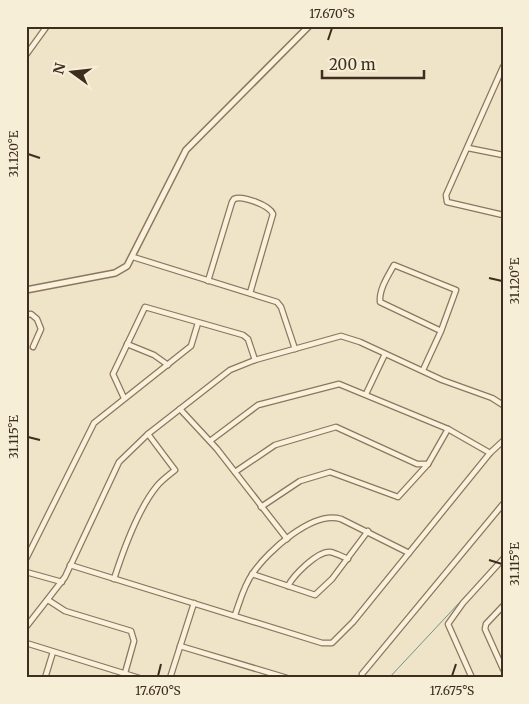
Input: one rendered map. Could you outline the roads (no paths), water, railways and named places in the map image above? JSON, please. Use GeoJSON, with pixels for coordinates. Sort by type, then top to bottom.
{"type":"FeatureCollection","features":[{"type":"Feature","properties":{"kind":"street"},"geometry":{"type":"LineString","coordinates":[[26,55],[46,26]]}},
{"type":"Feature","properties":{"kind":"street"},"geometry":{"type":"LineString","coordinates":[[26,290],[115,272],[124,268],[133,257],[186,150],[309,26]]}},
{"type":"Feature","properties":{"kind":"street"},"geometry":{"type":"LineString","coordinates":[[503,67],[446,195],[447,202],[503,216]]}},
{"type":"Feature","properties":{"kind":"street"},"geometry":{"type":"LineString","coordinates":[[468,148],[503,155]]}},
{"type":"Feature","properties":{"kind":"street"},"geometry":{"type":"LineString","coordinates":[[208,281],[232,202],[240,197],[266,207],[273,214],[250,293]]}},
{"type":"Feature","properties":{"kind":"street"},"geometry":{"type":"LineString","coordinates":[[133,257],[250,293],[279,304],[295,349]]}},
{"type":"Feature","properties":{"kind":"street"},"geometry":{"type":"LineString","coordinates":[[423,370],[441,331],[456,290],[394,265],[385,282],[380,302],[441,331]]}},
{"type":"Feature","properties":{"kind":"street"},"geometry":{"type":"LineString","coordinates":[[124,398],[112,376],[146,308],[245,336],[255,360]]}},
{"type":"Feature","properties":{"kind":"street"},"geometry":{"type":"LineString","coordinates":[[26,315],[31,314],[37,318],[40,329],[33,347]]}},
{"type":"Feature","properties":{"kind":"street"},"geometry":{"type":"LineString","coordinates":[[26,559],[91,426],[192,344],[198,323]]}},
{"type":"Feature","properties":{"kind":"street"},"geometry":{"type":"LineString","coordinates":[[26,628],[62,582],[115,468],[123,456],[225,373],[255,360],[341,336],[423,370],[442,380],[492,398],[503,405]]}},
{"type":"Feature","properties":{"kind":"street"},"geometry":{"type":"LineString","coordinates":[[127,344],[154,354],[168,365]]}},
{"type":"Feature","properties":{"kind":"street"},"geometry":{"type":"LineString","coordinates":[[366,394],[384,354]]}},
{"type":"Feature","properties":{"kind":"street"},"geometry":{"type":"LineString","coordinates":[[210,441],[250,410],[261,404],[339,384],[448,429],[490,453]]}},
{"type":"Feature","properties":{"kind":"street"},"geometry":{"type":"LineString","coordinates":[[180,408],[210,441],[287,539]]}},
{"type":"Feature","properties":{"kind":"street"},"geometry":{"type":"LineString","coordinates":[[235,472],[275,445],[336,427],[417,464],[428,464]]}},
{"type":"Feature","properties":{"kind":"street"},"geometry":{"type":"LineString","coordinates":[[261,507],[300,481],[330,472],[343,475],[395,498],[428,464],[448,429]]}},
{"type":"Feature","properties":{"kind":"street"},"geometry":{"type":"LineString","coordinates":[[114,579],[123,552],[147,501],[158,484],[175,470],[168,458],[148,434]]}},
{"type":"Feature","properties":{"kind":"street"},"geometry":{"type":"LineString","coordinates":[[70,565],[322,643],[332,643],[353,622],[490,453],[503,441]]}},
{"type":"Feature","properties":{"kind":"street"},"geometry":{"type":"LineString","coordinates":[[362,674],[503,504]]}},
{"type":"Feature","properties":{"kind":"street"},"geometry":{"type":"LineString","coordinates":[[235,615],[252,574],[287,539],[315,521],[328,517],[341,519],[409,553]]}},
{"type":"Feature","properties":{"kind":"street"},"geometry":{"type":"LineString","coordinates":[[252,574],[315,594],[332,580],[368,531]]}},
{"type":"Feature","properties":{"kind":"street"},"geometry":{"type":"LineString","coordinates":[[288,586],[294,575],[322,553],[329,552],[348,559]]}},
{"type":"Feature","properties":{"kind":"street"},"geometry":{"type":"LineString","coordinates":[[472,678],[448,624],[463,603],[503,559]]}},
{"type":"Feature","properties":{"kind":"street"},"geometry":{"type":"LineString","coordinates":[[26,572],[62,582]]}},
{"type":"Feature","properties":{"kind":"street"},"geometry":{"type":"LineString","coordinates":[[48,600],[65,611],[131,631],[134,641],[125,673]]}},
{"type":"Feature","properties":{"kind":"street"},"geometry":{"type":"LineString","coordinates":[[170,678],[194,603]]}},
{"type":"Feature","properties":{"kind":"street"},"geometry":{"type":"LineString","coordinates":[[503,606],[486,624],[485,629],[503,669]]}},
{"type":"Feature","properties":{"kind":"street"},"geometry":{"type":"LineString","coordinates":[[26,643],[139,678]]}},
{"type":"Feature","properties":{"kind":"street"},"geometry":{"type":"LineString","coordinates":[[180,646],[287,678]]}},
{"type":"Feature","properties":{"kind":"street"},"geometry":{"type":"LineString","coordinates":[[45,678],[53,652]]}},
{"type":"Feature","properties":{"kind":"waterway"},"geometry":{"type":"LineString","coordinates":[[389,678],[503,556]]}}]}
